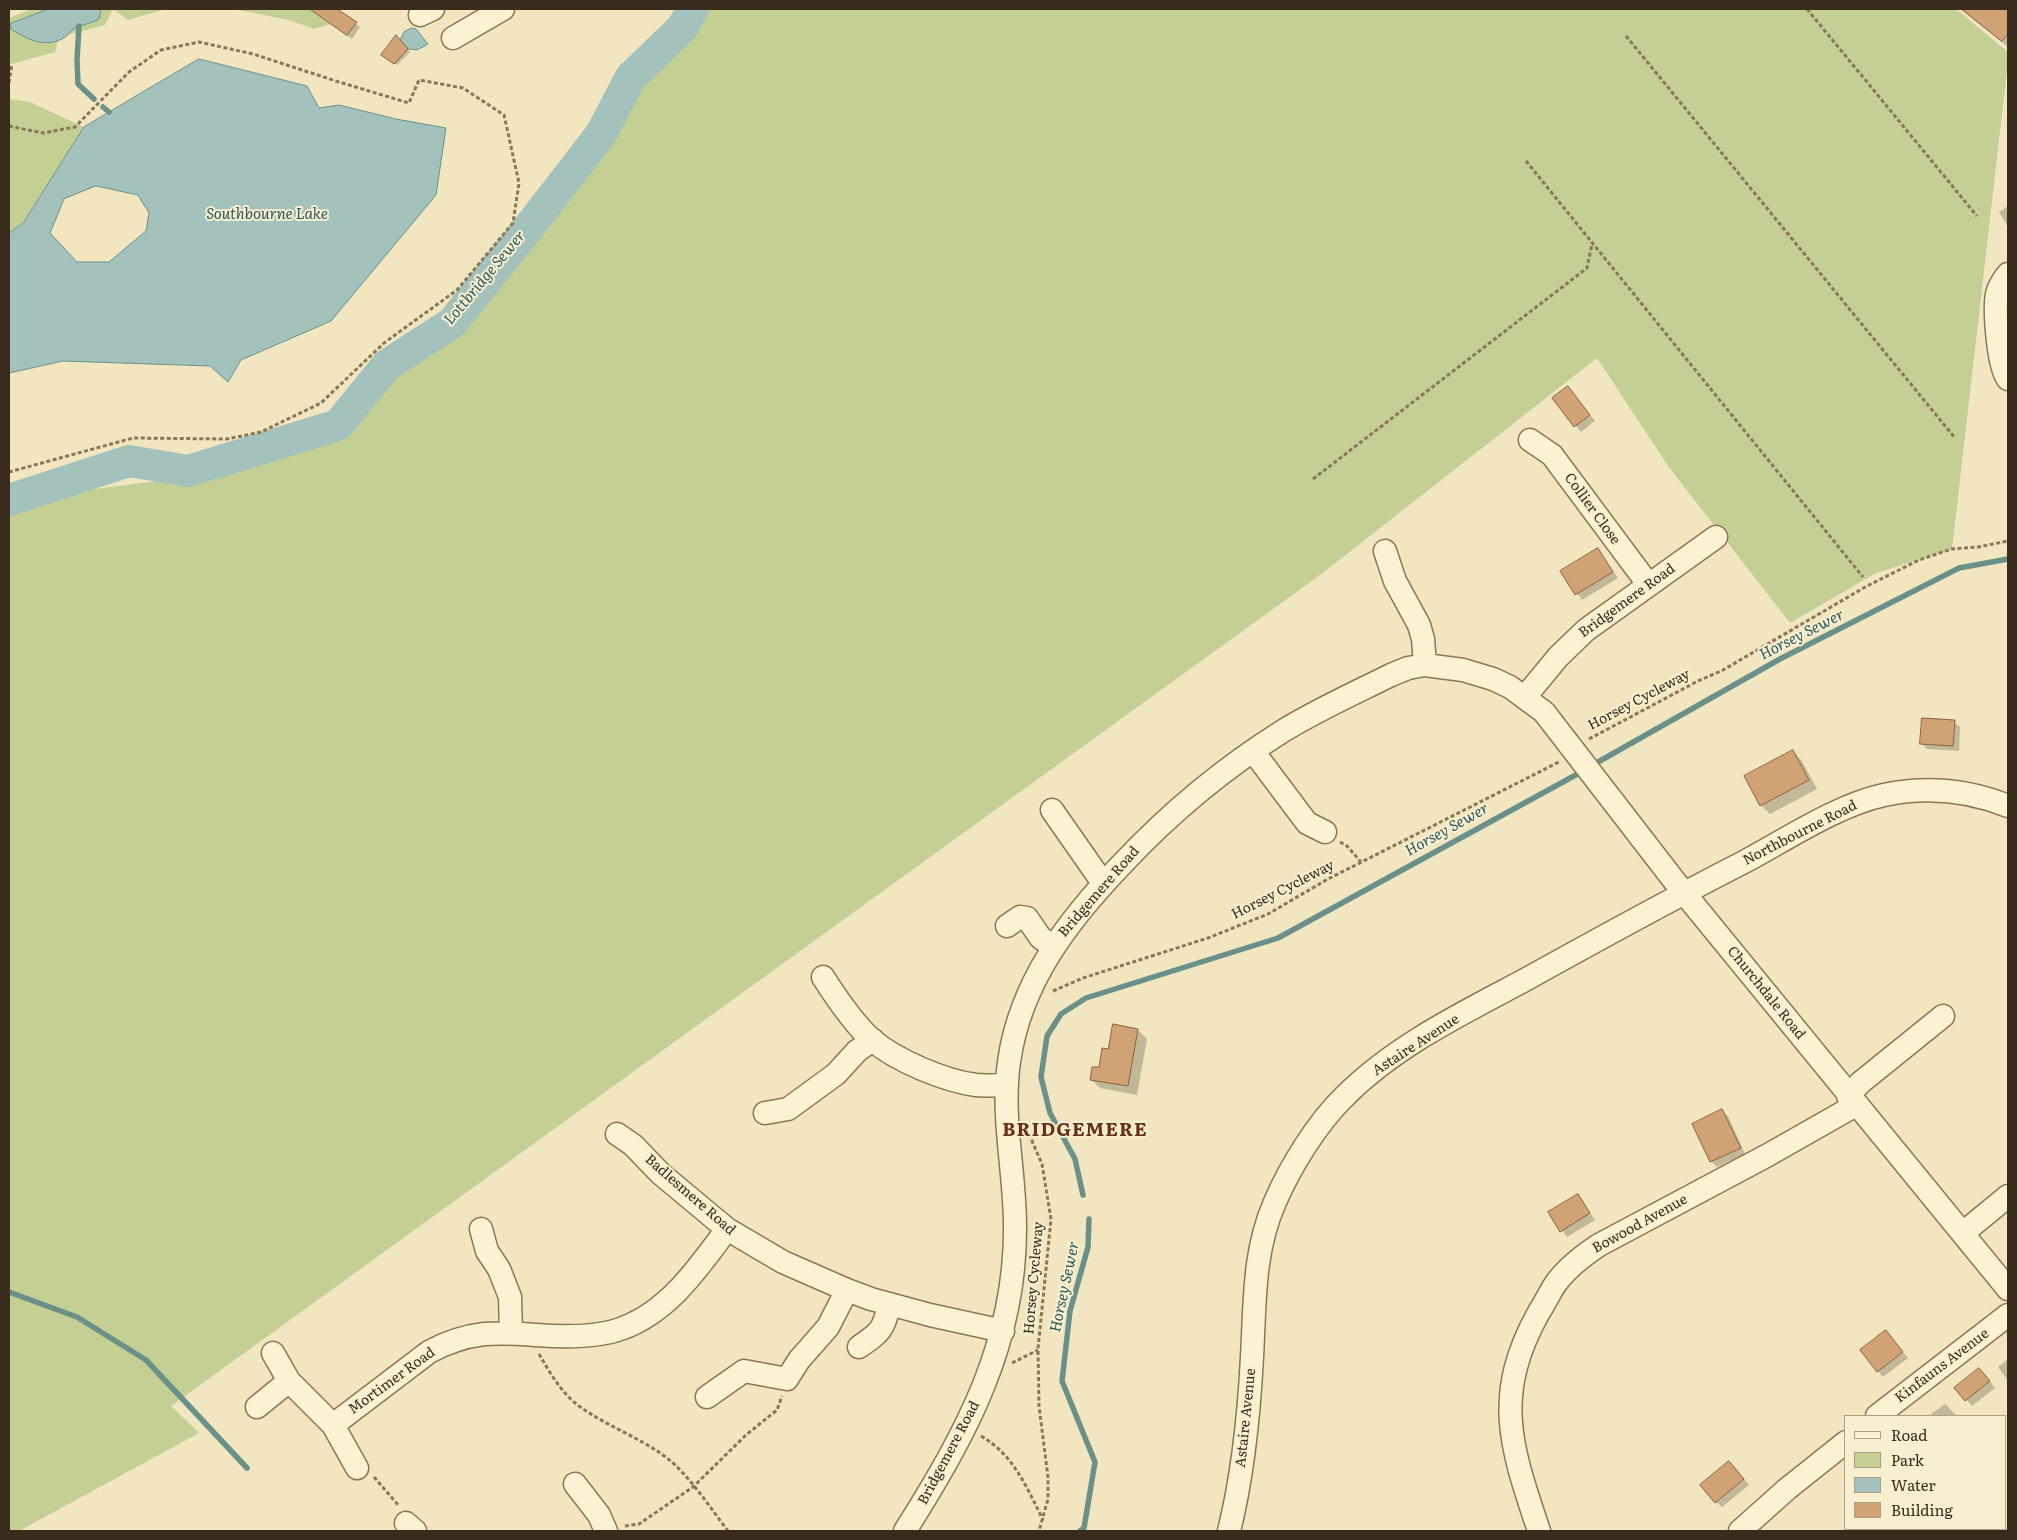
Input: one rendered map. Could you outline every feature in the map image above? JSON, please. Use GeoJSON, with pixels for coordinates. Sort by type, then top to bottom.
{"type":"FeatureCollection","features":[{"type":"Feature","properties":{"kind":"street"},"geometry":{"type":"LineString","coordinates":[[453,38],[503,9]]}},
{"type":"Feature","properties":{"kind":"street"},"geometry":{"type":"LineString","coordinates":[[2008,274],[1998,289],[1996,300],[1997,336],[2002,371],[2008,379]]}},
{"type":"Feature","properties":{"kind":"street","name":"Collier Close"},"geometry":{"type":"LineString","coordinates":[[1530,440],[1552,455],[1648,584]]}},
{"type":"Feature","properties":{"kind":"street","name":"Bridgemere Road"},"geometry":{"type":"LineString","coordinates":[[905,1531],[940,1475],[966,1428],[988,1376],[1003,1331],[1015,1261],[1015,1215],[1008,1145],[1007,1086],[1013,1040],[1022,1010],[1036,976],[1052,947],[1066,928],[1103,883],[1183,804],[1232,765],[1285,730],[1391,675],[1408,668],[1425,665],[1444,666],[1493,679],[1510,686],[1525,697],[1578,636],[1716,537]]}},
{"type":"Feature","properties":{"kind":"street"},"geometry":{"type":"LineString","coordinates":[[1385,551],[1395,581],[1419,625],[1423,639],[1425,665]]}},
{"type":"Feature","properties":{"kind":"street","name":"Churchdale Road"},"geometry":{"type":"LineString","coordinates":[[1525,697],[1544,712],[1852,1100],[2008,1289]]}},
{"type":"Feature","properties":{"kind":"street"},"geometry":{"type":"LineString","coordinates":[[1253,751],[1307,823],[1325,832]]}},
{"type":"Feature","properties":{"kind":"street","name":"Northbourne Road"},"geometry":{"type":"LineString","coordinates":[[1685,892],[1847,807],[1883,795],[1921,790],[1953,790],[1989,798],[2008,806]]}},
{"type":"Feature","properties":{"kind":"street"},"geometry":{"type":"LineString","coordinates":[[1052,810],[1103,883]]}},
{"type":"Feature","properties":{"kind":"street","name":"Astaire Avenue"},"geometry":{"type":"LineString","coordinates":[[1230,1531],[1243,1457],[1252,1361],[1255,1280],[1262,1238],[1275,1202],[1314,1134],[1344,1097],[1380,1066],[1420,1039],[1685,892]]}},
{"type":"Feature","properties":{"kind":"street"},"geometry":{"type":"LineString","coordinates":[[1008,926],[1020,917],[1027,918],[1040,937],[1052,947]]}},
{"type":"Feature","properties":{"kind":"street"},"geometry":{"type":"LineString","coordinates":[[823,977],[848,1012],[873,1040],[905,1060],[936,1075],[957,1082],[978,1086],[1007,1086]]}},
{"type":"Feature","properties":{"kind":"street","name":"Bowood Avenue"},"geometry":{"type":"LineString","coordinates":[[1539,1531],[1517,1464],[1512,1437],[1510,1406],[1513,1378],[1521,1350],[1556,1282],[1587,1253],[1599,1245],[1801,1137],[1852,1100],[1860,1084],[1943,1016]]}},
{"type":"Feature","properties":{"kind":"street"},"geometry":{"type":"LineString","coordinates":[[765,1113],[788,1109],[836,1074],[857,1051],[873,1040]]}},
{"type":"Feature","properties":{"kind":"street","name":"Badlesmere Road"},"geometry":{"type":"LineString","coordinates":[[617,1134],[633,1145],[661,1174],[727,1229],[783,1262],[847,1290],[890,1304],[1003,1331]]}},
{"type":"Feature","properties":{"kind":"street"},"geometry":{"type":"LineString","coordinates":[[1963,1233],[2008,1196]]}},
{"type":"Feature","properties":{"kind":"street"},"geometry":{"type":"LineString","coordinates":[[481,1229],[487,1251],[499,1269],[510,1297],[511,1332]]}},
{"type":"Feature","properties":{"kind":"street","name":"Mortimer Road"},"geometry":{"type":"LineString","coordinates":[[333,1425],[429,1352],[445,1343],[488,1332],[562,1336],[594,1334],[622,1329],[649,1316],[667,1302],[695,1271],[727,1229]]}},
{"type":"Feature","properties":{"kind":"street"},"geometry":{"type":"LineString","coordinates":[[707,1397],[744,1371],[787,1379],[799,1360],[828,1327],[847,1290]]}},
{"type":"Feature","properties":{"kind":"street"},"geometry":{"type":"LineString","coordinates":[[859,1347],[879,1332],[885,1323],[890,1304]]}},
{"type":"Feature","properties":{"kind":"street","name":"Kinfauns Avenue"},"geometry":{"type":"LineString","coordinates":[[1878,1415],[2008,1315]]}},
{"type":"Feature","properties":{"kind":"street"},"geometry":{"type":"LineString","coordinates":[[273,1353],[288,1381],[333,1425],[357,1468]]}},
{"type":"Feature","properties":{"kind":"street"},"geometry":{"type":"LineString","coordinates":[[257,1407],[288,1381]]}},
{"type":"Feature","properties":{"kind":"street"},"geometry":{"type":"LineString","coordinates":[[1740,1531],[1787,1489],[1844,1444]]}},
{"type":"Feature","properties":{"kind":"street"},"geometry":{"type":"LineString","coordinates":[[575,1484],[599,1515],[603,1530]]}},
{"type":"Feature","properties":{"kind":"path"},"geometry":{"type":"LineString","coordinates":[[1807,9],[1977,216]]}},
{"type":"Feature","properties":{"kind":"path"},"geometry":{"type":"LineString","coordinates":[[1626,36],[1955,438]]}},
{"type":"Feature","properties":{"kind":"path"},"geometry":{"type":"LineString","coordinates":[[9,126],[43,133],[75,127],[129,72],[161,50],[199,42],[252,54],[409,103],[419,80],[463,88],[504,115],[520,183],[513,222],[457,290],[384,343],[321,403],[261,432],[228,439],[133,438],[9,472]]}},
{"type":"Feature","properties":{"kind":"path"},"geometry":{"type":"LineString","coordinates":[[9,83],[12,64]]}},
{"type":"Feature","properties":{"kind":"path"},"geometry":{"type":"LineString","coordinates":[[1526,161],[1863,577]]}},
{"type":"Feature","properties":{"kind":"path"},"geometry":{"type":"LineString","coordinates":[[1313,479],[1587,268],[1592,243]]}},
{"type":"Feature","properties":{"kind":"path","name":"Horsey Cycleway"},"geometry":{"type":"LineString","coordinates":[[1048,994],[1056,988],[1083,978],[1237,927],[1268,914],[1328,879],[1578,754],[1591,738],[1698,681],[1723,670],[1867,586],[1919,560],[1952,549],[1978,547],[2008,541]]}},
{"type":"Feature","properties":{"kind":"path"},"geometry":{"type":"LineString","coordinates":[[1325,832],[1347,846],[1361,862]]}},
{"type":"Feature","properties":{"kind":"path","name":"Horsey Cycleway"},"geometry":{"type":"LineString","coordinates":[[1028,1132],[1042,1164],[1052,1232],[1038,1349],[1039,1406],[1048,1477],[1048,1499],[1039,1531]]}},
{"type":"Feature","properties":{"kind":"path"},"geometry":{"type":"LineString","coordinates":[[534,1335],[536,1350],[557,1385],[575,1402],[595,1416],[652,1448],[669,1460],[728,1531]]}},
{"type":"Feature","properties":{"kind":"path"},"geometry":{"type":"LineString","coordinates":[[603,1530],[639,1524],[693,1487],[746,1435],[777,1410],[787,1379]]}},
{"type":"Feature","properties":{"kind":"path"},"geometry":{"type":"LineString","coordinates":[[966,1428],[989,1440],[1010,1461],[1019,1472],[1043,1520]]}},
{"type":"Feature","properties":{"kind":"path"},"geometry":{"type":"LineString","coordinates":[[357,1468],[370,1472],[400,1507],[410,1527]]}},
{"type":"Feature","properties":{"kind":"green space"},"geometry":{"type":"Polygon","coordinates":[[[32,9],[113,9],[105,25],[59,37],[55,52],[12,64],[9,63],[9,18],[32,9]]]}},
{"type":"Feature","properties":{"kind":"green space"},"geometry":{"type":"Polygon","coordinates":[[[113,9],[166,9],[128,20],[113,9]]]}},
{"type":"Feature","properties":{"kind":"green space"},"geometry":{"type":"Polygon","coordinates":[[[233,9],[341,9],[330,24],[314,29],[289,20],[233,9]]]}},
{"type":"Feature","properties":{"kind":"green space"},"geometry":{"type":"Polygon","coordinates":[[[693,9],[1956,9],[2008,52],[2008,62],[1952,549],[1876,573],[1790,623],[1668,466],[1597,358],[1320,575],[171,1406],[199,1433],[19,1531],[9,1531],[9,500],[158,481],[338,425],[387,365],[452,322],[601,134],[631,77],[682,28],[693,9]]]}},
{"type":"Feature","properties":{"kind":"green space"},"geometry":{"type":"Polygon","coordinates":[[[9,99],[30,102],[84,127],[22,223],[9,233],[9,99]]]}},
{"type":"Feature","properties":{"kind":"water"},"geometry":{"type":"Polygon","coordinates":[[[49,9],[101,9],[99,19],[77,27],[64,38],[55,42],[35,41],[11,29],[10,24],[49,9]]]}},
{"type":"Feature","properties":{"kind":"water"},"geometry":{"type":"Polygon","coordinates":[[[412,28],[416,29],[428,44],[417,50],[408,49],[400,40],[404,32],[412,28]]]}},
{"type":"Feature","properties":{"kind":"water","name":"Southbourne Lake"},"geometry":{"type":"Polygon","coordinates":[[[199,59],[307,86],[319,108],[339,105],[396,119],[446,128],[436,195],[331,321],[241,360],[228,382],[210,366],[63,361],[9,373],[9,233],[23,223],[84,127],[199,59]],[[96,186],[64,199],[50,233],[77,262],[109,262],[146,231],[149,213],[138,195],[96,186]]]}},
{"type":"Feature","properties":{"kind":"building"},"geometry":{"type":"Polygon","coordinates":[[[310,9],[337,9],[357,22],[347,35],[310,9]]]}},
{"type":"Feature","properties":{"kind":"building"},"geometry":{"type":"Polygon","coordinates":[[[1962,9],[2008,9],[2008,34],[2002,41],[1962,9]]]}},
{"type":"Feature","properties":{"kind":"building"},"geometry":{"type":"Polygon","coordinates":[[[396,35],[408,49],[394,64],[381,55],[396,35]]]}},
{"type":"Feature","properties":{"kind":"building"},"geometry":{"type":"Polygon","coordinates":[[[1568,386],[1590,415],[1574,427],[1552,398],[1568,386]]]}},
{"type":"Feature","properties":{"kind":"building"},"geometry":{"type":"Polygon","coordinates":[[[1598,548],[1613,572],[1575,595],[1560,571],[1598,548]]]}},
{"type":"Feature","properties":{"kind":"building"},"geometry":{"type":"Polygon","coordinates":[[[1922,718],[1955,720],[1953,746],[1920,744],[1922,718]]]}},
{"type":"Feature","properties":{"kind":"building"},"geometry":{"type":"Polygon","coordinates":[[[1793,750],[1809,780],[1760,806],[1744,776],[1793,750]]]}},
{"type":"Feature","properties":{"kind":"building"},"geometry":{"type":"Polygon","coordinates":[[[1113,1024],[1138,1029],[1128,1086],[1090,1080],[1092,1067],[1099,1067],[1102,1048],[1108,1049],[1113,1024]]]}},
{"type":"Feature","properties":{"kind":"building"},"geometry":{"type":"Polygon","coordinates":[[[1722,1109],[1741,1148],[1710,1162],[1692,1124],[1722,1109]]]}},
{"type":"Feature","properties":{"kind":"building"},"geometry":{"type":"Polygon","coordinates":[[[1578,1194],[1590,1213],[1560,1232],[1548,1212],[1578,1194]]]}},
{"type":"Feature","properties":{"kind":"building"},"geometry":{"type":"Polygon","coordinates":[[[1886,1330],[1903,1352],[1877,1372],[1860,1350],[1886,1330]]]}},
{"type":"Feature","properties":{"kind":"building"},"geometry":{"type":"Polygon","coordinates":[[[1979,1368],[1990,1381],[1965,1401],[1954,1388],[1979,1368]]]}},
{"type":"Feature","properties":{"kind":"building"},"geometry":{"type":"Polygon","coordinates":[[[1729,1461],[1744,1479],[1715,1503],[1700,1485],[1729,1461]]]}},
{"type":"Feature","properties":{"kind":"waterway","name":"Lottbridge Sewer"},"geometry":{"type":"LineString","coordinates":[[9,500],[129,461],[188,471],[338,425],[387,365],[452,323],[601,134],[631,77],[682,28],[693,9]]}},
{"type":"Feature","properties":{"kind":"waterway"},"geometry":{"type":"LineString","coordinates":[[79,26],[78,84],[94,99]]}},
{"type":"Feature","properties":{"kind":"waterway"},"geometry":{"type":"LineString","coordinates":[[103,107],[109,112]]}},
{"type":"Feature","properties":{"kind":"waterway","name":"Horsey Sewer"},"geometry":{"type":"LineString","coordinates":[[1591,766],[1780,659],[1959,568],[2008,559]]}},
{"type":"Feature","properties":{"kind":"waterway","name":"Horsey Sewer"},"geometry":{"type":"LineString","coordinates":[[1083,1195],[1075,1159],[1050,1113],[1041,1077],[1047,1036],[1061,1014],[1086,998],[1278,938],[1583,771]]}},
{"type":"Feature","properties":{"kind":"waterway","name":"Horsey Sewer"},"geometry":{"type":"LineString","coordinates":[[1080,1531],[1084,1528],[1095,1462],[1062,1381],[1070,1311],[1088,1247],[1089,1219]]}},
{"type":"Feature","properties":{"kind":"waterway"},"geometry":{"type":"LineString","coordinates":[[9,1292],[77,1317],[146,1360],[247,1468]]}},
{"type":"Feature","properties":{"kind":"district","name":"BRIDGEMERE"},"geometry":{"type":"Point","coordinates":[1075,1130]}}]}
